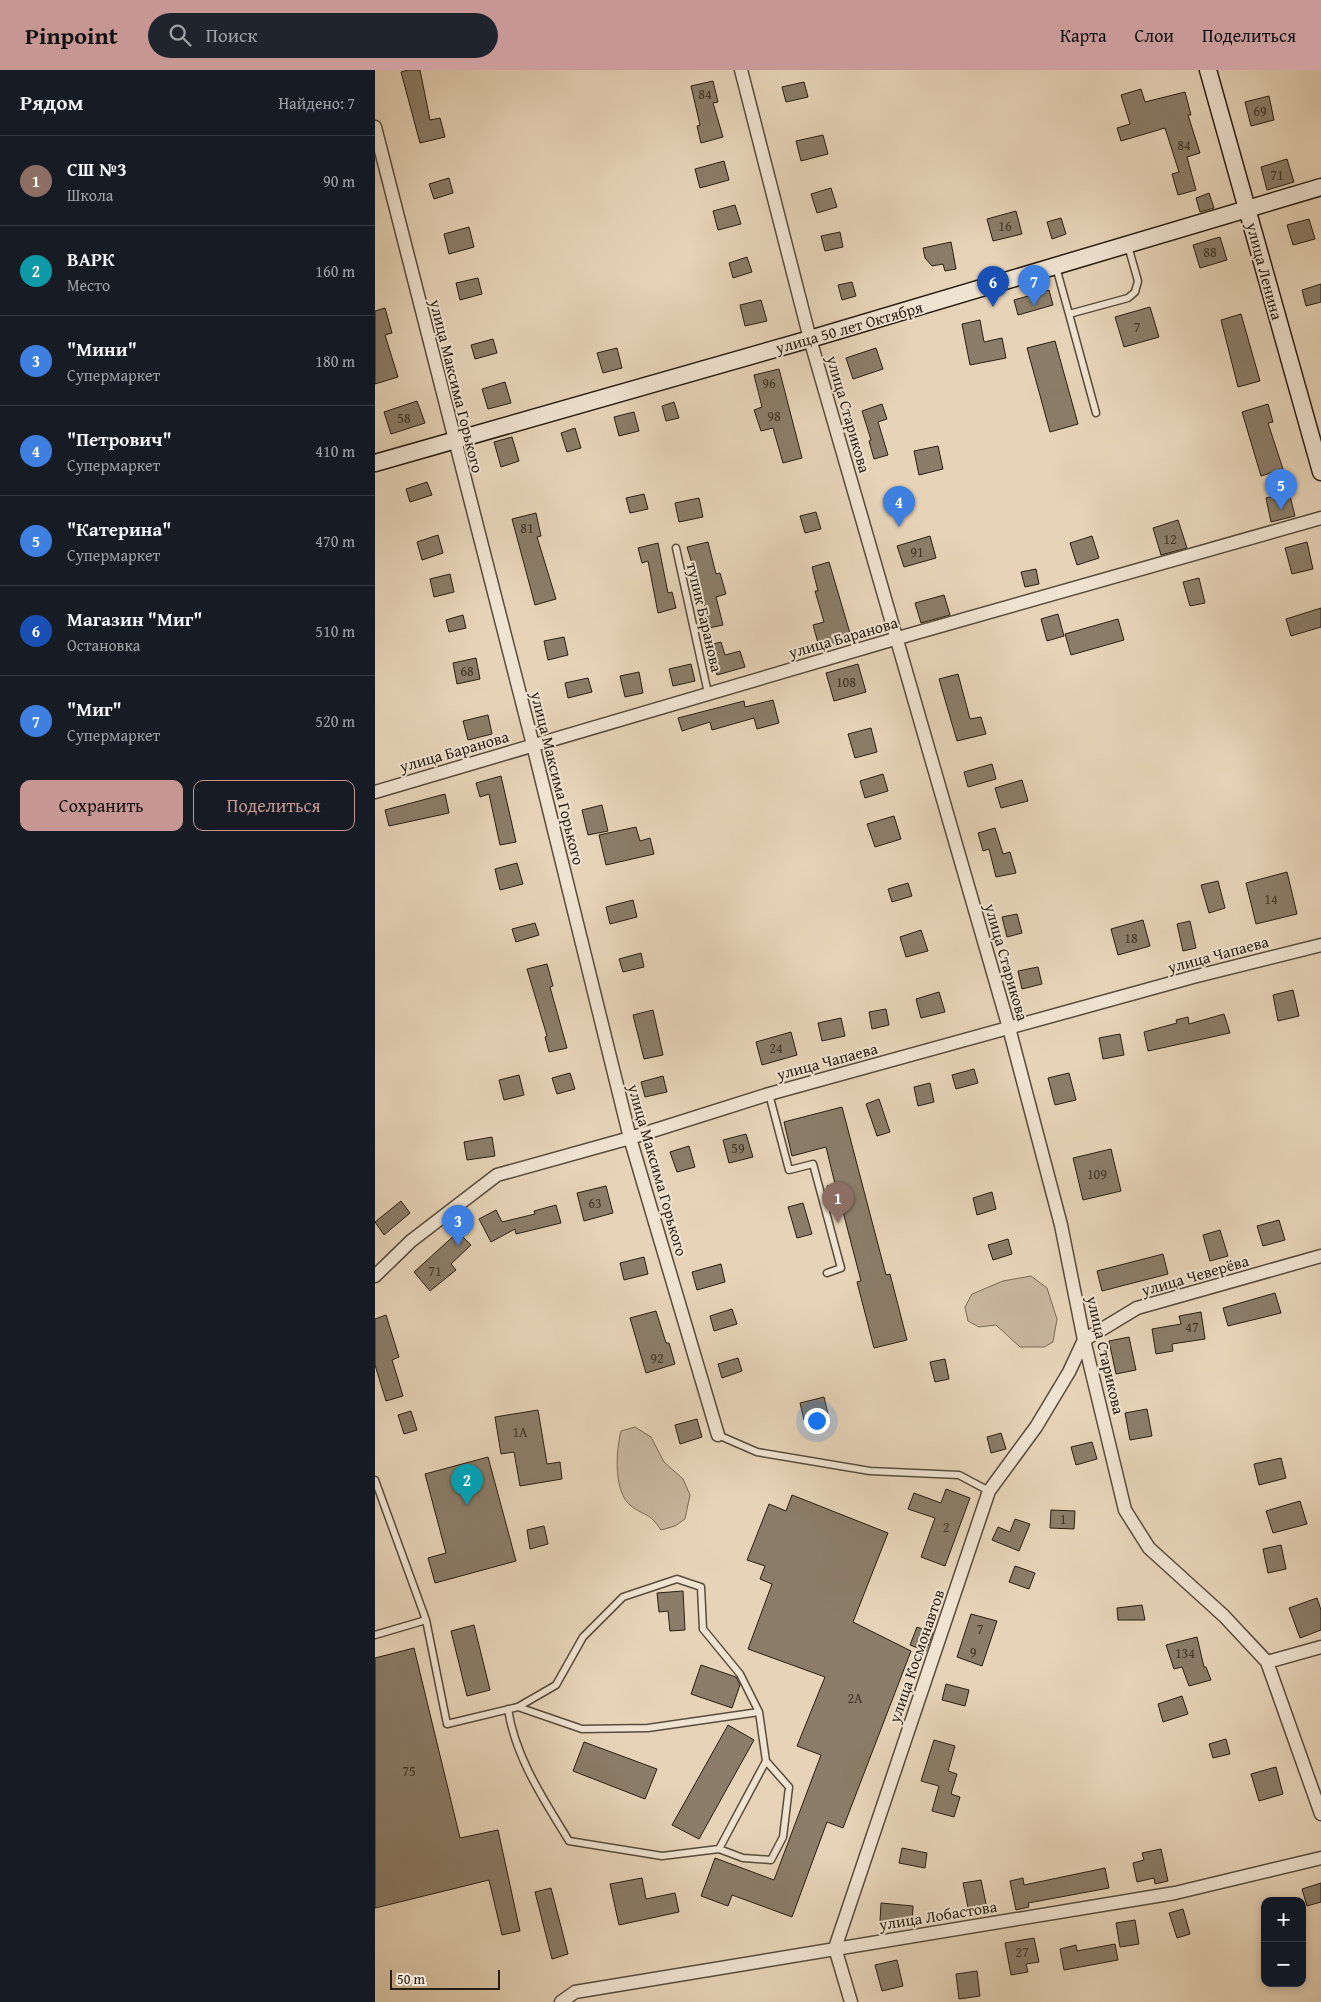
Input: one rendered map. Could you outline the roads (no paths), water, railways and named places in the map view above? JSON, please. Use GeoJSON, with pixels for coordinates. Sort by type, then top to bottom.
{"type":"FeatureCollection","features":[{"type":"Feature","properties":{"kind":"main road","name":"улица Ленина"},"geometry":{"type":"LineString","coordinates":[[1208,70],[1321,472]]}},
{"type":"Feature","properties":{"kind":"main road","name":"улица 50 лет Октября"},"geometry":{"type":"LineString","coordinates":[[375,463],[810,339],[1321,187]]}},
{"type":"Feature","properties":{"kind":"street","name":"улица Старикова"},"geometry":{"type":"LineString","coordinates":[[741,70],[810,339],[1009,1028],[1061,1225],[1084,1340],[1125,1510],[1149,1548],[1224,1616],[1267,1662],[1321,1814]]}},
{"type":"Feature","properties":{"kind":"street","name":"улица Максима Горького"},"geometry":{"type":"LineString","coordinates":[[375,127],[453,440],[533,745],[630,1138],[718,1435]]}},
{"type":"Feature","properties":{"kind":"street","name":"улица Баранова"},"geometry":{"type":"LineString","coordinates":[[375,792],[897,638],[1321,518]]}},
{"type":"Feature","properties":{"kind":"street","name":"улица Чапаева"},"geometry":{"type":"LineString","coordinates":[[375,1276],[411,1241],[497,1175],[630,1138],[769,1094],[1321,945]]}},
{"type":"Feature","properties":{"kind":"street","name":"улица Чеверёва"},"geometry":{"type":"LineString","coordinates":[[1084,1340],[1137,1308],[1321,1256]]}},
{"type":"Feature","properties":{"kind":"street","name":"улица Космонавтов"},"geometry":{"type":"LineString","coordinates":[[835,1948],[989,1491],[1036,1427],[1069,1372],[1084,1340]]}},
{"type":"Feature","properties":{"kind":"street"},"geometry":{"type":"LineString","coordinates":[[1267,1662],[1321,1647]]}},
{"type":"Feature","properties":{"kind":"street","name":"улица Лобастова"},"geometry":{"type":"LineString","coordinates":[[561,2002],[575,1992],[1175,1893],[1321,1858]]}},
{"type":"Feature","properties":{"kind":"street"},"geometry":{"type":"LineString","coordinates":[[835,1948],[851,2002]]}},
{"type":"Feature","properties":{"kind":"lane"},"geometry":{"type":"LineString","coordinates":[[1069,314],[1128,298],[1135,292],[1137,280],[1128,245]]}},
{"type":"Feature","properties":{"kind":"lane"},"geometry":{"type":"LineString","coordinates":[[1056,266],[1096,413]]}},
{"type":"Feature","properties":{"kind":"lane","name":"тупик Баранова"},"geometry":{"type":"LineString","coordinates":[[676,548],[708,693]]}},
{"type":"Feature","properties":{"kind":"lane"},"geometry":{"type":"LineString","coordinates":[[769,1094],[789,1170],[813,1164],[841,1268],[827,1272]]}},
{"type":"Feature","properties":{"kind":"lane"},"geometry":{"type":"LineString","coordinates":[[718,1435],[757,1452],[870,1471],[959,1476],[989,1491]]}},
{"type":"Feature","properties":{"kind":"lane"},"geometry":{"type":"LineString","coordinates":[[375,1480],[426,1620],[447,1724],[508,1709],[518,1707],[556,1685],[583,1637],[623,1597],[677,1579],[701,1588],[703,1629],[740,1674],[759,1712],[766,1761],[789,1787],[783,1836],[771,1860],[743,1858],[719,1849],[662,1856],[569,1840],[539,1792],[511,1728],[508,1709]]}},
{"type":"Feature","properties":{"kind":"lane"},"geometry":{"type":"LineString","coordinates":[[375,1635],[426,1620]]}},
{"type":"Feature","properties":{"kind":"lane"},"geometry":{"type":"LineString","coordinates":[[518,1707],[582,1729],[648,1728],[759,1712]]}},
{"type":"Feature","properties":{"kind":"lane"},"geometry":{"type":"LineString","coordinates":[[719,1849],[766,1761]]}},
{"type":"Feature","properties":{"kind":"place","name":"\"Миг\""},"geometry":{"type":"Point","coordinates":[1034,306]}},
{"type":"Feature","properties":{"kind":"place","name":"Магазин \"Миг\""},"geometry":{"type":"Point","coordinates":[993,307]}},
{"type":"Feature","properties":{"kind":"place","name":"\"Катерина\""},"geometry":{"type":"Point","coordinates":[1281,510]}},
{"type":"Feature","properties":{"kind":"place","name":"\"Петрович\""},"geometry":{"type":"Point","coordinates":[899,527]}},
{"type":"Feature","properties":{"kind":"place","name":"СШ №3"},"geometry":{"type":"Point","coordinates":[838,1223]}},
{"type":"Feature","properties":{"kind":"place","name":"\"Мини\""},"geometry":{"type":"Point","coordinates":[458,1246]}},
{"type":"Feature","properties":{"kind":"place","name":"ВАРК"},"geometry":{"type":"Point","coordinates":[467,1505]}}]}
